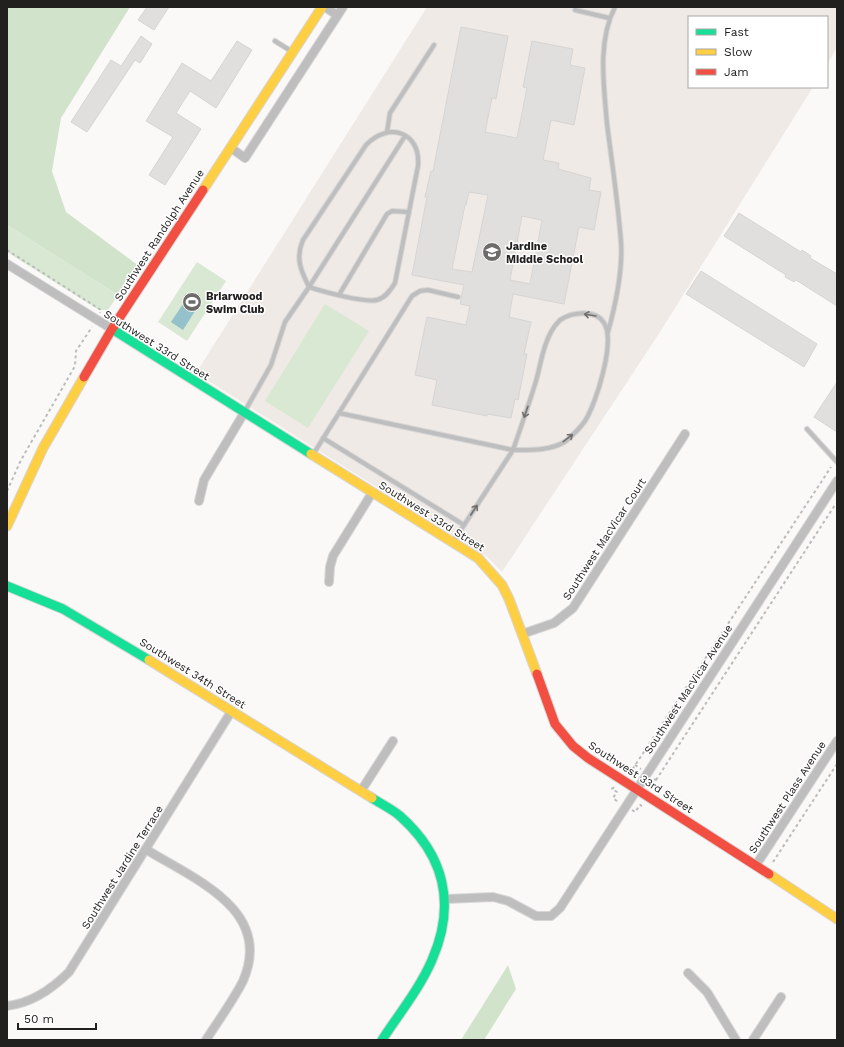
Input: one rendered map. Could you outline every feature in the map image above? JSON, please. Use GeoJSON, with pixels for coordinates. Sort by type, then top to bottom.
{"type":"FeatureCollection","features":[{"type":"Feature","properties":{"kind":"street"},"geometry":{"type":"LineString","coordinates":[[323,7],[337,15]]}},
{"type":"Feature","properties":{"kind":"street","name":"Southwest Randolph Avenue"},"geometry":{"type":"LineString","coordinates":[[7,526],[43,448],[112,330],[323,7]]}},
{"type":"Feature","properties":{"kind":"street"},"geometry":{"type":"LineString","coordinates":[[231,148],[245,158],[342,7]]}},
{"type":"Feature","properties":{"kind":"street","name":"Southwest 33rd Street"},"geometry":{"type":"LineString","coordinates":[[7,264],[478,558],[502,585],[510,599],[550,712],[562,735],[588,758],[756,865],[837,919]]}},
{"type":"Feature","properties":{"kind":"street"},"geometry":{"type":"LineString","coordinates":[[199,501],[204,480],[244,413]]}},
{"type":"Feature","properties":{"kind":"street","name":"Southwest MacVicar Court"},"geometry":{"type":"LineString","coordinates":[[522,634],[554,623],[573,608],[685,434]]}},
{"type":"Feature","properties":{"kind":"street","name":"Southwest MacVicar Avenue"},"geometry":{"type":"LineString","coordinates":[[446,899],[493,897],[508,901],[536,916],[550,916],[560,908],[836,486]]}},
{"type":"Feature","properties":{"kind":"street"},"geometry":{"type":"LineString","coordinates":[[329,582],[330,567],[334,556],[372,492]]}},
{"type":"Feature","properties":{"kind":"street","name":"Southwest 34th Street"},"geometry":{"type":"LineString","coordinates":[[7,586],[76,616],[399,815],[421,837],[438,866],[446,899]]}},
{"type":"Feature","properties":{"kind":"street","name":"Southwest Jardine Terrace"},"geometry":{"type":"LineString","coordinates":[[7,1006],[28,1001],[44,993],[69,972],[147,850],[231,712]]}},
{"type":"Feature","properties":{"kind":"street"},"geometry":{"type":"LineString","coordinates":[[361,792],[393,740]]}},
{"type":"Feature","properties":{"kind":"street","name":"Southwest Plass Avenue"},"geometry":{"type":"LineString","coordinates":[[756,865],[837,741]]}},
{"type":"Feature","properties":{"kind":"street"},"geometry":{"type":"LineString","coordinates":[[147,850],[224,898],[239,915],[246,932],[250,949],[245,975],[206,1040]]}},
{"type":"Feature","properties":{"kind":"street"},"geometry":{"type":"LineString","coordinates":[[382,1040],[432,962],[441,935],[446,899]]}},
{"type":"Feature","properties":{"kind":"street"},"geometry":{"type":"LineString","coordinates":[[688,973],[707,992],[736,1040]]}},
{"type":"Feature","properties":{"kind":"street"},"geometry":{"type":"LineString","coordinates":[[752,1040],[781,997]]}},
{"type":"Feature","properties":{"kind":"lane"},"geometry":{"type":"LineString","coordinates":[[339,413],[513,450],[529,450],[552,447],[565,441],[580,426],[592,406],[602,379],[608,332],[618,290],[621,243],[604,93],[603,55],[609,18],[615,7]]}},
{"type":"Feature","properties":{"kind":"lane"},"geometry":{"type":"LineString","coordinates":[[575,10],[609,18]]}},
{"type":"Feature","properties":{"kind":"lane"},"geometry":{"type":"LineString","coordinates":[[275,41],[293,53]]}},
{"type":"Feature","properties":{"kind":"lane"},"geometry":{"type":"LineString","coordinates":[[387,132],[390,113],[434,45]]}},
{"type":"Feature","properties":{"kind":"lane"},"geometry":{"type":"LineString","coordinates":[[387,132],[398,133],[405,136],[415,143],[419,154],[394,284],[390,291],[384,297],[375,300],[339,295],[309,287],[300,267],[299,255],[303,240],[366,145],[373,138],[387,132]]}},
{"type":"Feature","properties":{"kind":"lane"},"geometry":{"type":"LineString","coordinates":[[244,413],[271,365],[285,322],[405,136]]}},
{"type":"Feature","properties":{"kind":"lane"},"geometry":{"type":"LineString","coordinates":[[339,295],[387,214],[392,212],[409,212]]}},
{"type":"Feature","properties":{"kind":"lane"},"geometry":{"type":"LineString","coordinates":[[312,455],[412,296],[420,291],[428,290],[458,297]]}},
{"type":"Feature","properties":{"kind":"lane"},"geometry":{"type":"LineString","coordinates":[[453,543],[513,450],[536,380],[544,345],[551,331],[560,320],[577,314],[589,314],[599,317],[604,323],[608,332]]}},
{"type":"Feature","properties":{"kind":"lane"},"geometry":{"type":"LineString","coordinates":[[807,429],[837,462]]}},
{"type":"Feature","properties":{"kind":"lane"},"geometry":{"type":"LineString","coordinates":[[323,438],[464,525]]}},
{"type":"Feature","properties":{"kind":"path"},"geometry":{"type":"LineString","coordinates":[[7,250],[101,310],[76,351],[75,366],[20,460],[7,491]]}},
{"type":"Feature","properties":{"kind":"path"},"geometry":{"type":"LineString","coordinates":[[635,765],[830,466],[837,469]]}},
{"type":"Feature","properties":{"kind":"path"},"geometry":{"type":"LineString","coordinates":[[656,780],[835,505],[837,506]]}},
{"type":"Feature","properties":{"kind":"path"},"geometry":{"type":"LineString","coordinates":[[773,862],[837,764]]}},
{"type":"Feature","properties":{"kind":"shaded area","name":"Jardine Middle School"},"geometry":{"type":"Polygon","coordinates":[[[427,7],[837,7],[837,48],[828,62],[828,16],[688,16],[688,88],[812,88],[662,329],[502,572],[487,557],[196,373],[427,7]]]}},
{"type":"Feature","properties":{"kind":"green space"},"geometry":{"type":"Polygon","coordinates":[[[7,7],[130,7],[61,118],[52,171],[66,212],[139,266],[118,295],[7,225],[7,7]]]}},
{"type":"Feature","properties":{"kind":"green space"},"geometry":{"type":"Polygon","coordinates":[[[7,225],[118,295],[108,310],[99,310],[7,252],[7,225]]]}},
{"type":"Feature","properties":{"kind":"green space","name":"Briarwood Swim Club"},"geometry":{"type":"Polygon","coordinates":[[[197,262],[226,281],[187,341],[158,322],[197,262]]]}},
{"type":"Feature","properties":{"kind":"green space"},"geometry":{"type":"Polygon","coordinates":[[[325,304],[369,331],[308,428],[265,401],[325,304]]]}},
{"type":"Feature","properties":{"kind":"green space"},"geometry":{"type":"Polygon","coordinates":[[[508,965],[516,989],[484,1040],[461,1040],[508,965]]]}},
{"type":"Feature","properties":{"kind":"water"},"geometry":{"type":"Polygon","coordinates":[[[191,292],[202,300],[183,330],[171,322],[191,292]]]}},
{"type":"Feature","properties":{"kind":"building"},"geometry":{"type":"Polygon","coordinates":[[[147,7],[169,7],[154,30],[138,20],[147,7]]]}},
{"type":"Feature","properties":{"kind":"building"},"geometry":{"type":"Polygon","coordinates":[[[461,27],[508,36],[496,99],[492,98],[485,132],[517,138],[527,88],[523,87],[532,41],[573,49],[570,65],[585,68],[574,125],[551,120],[543,160],[559,163],[558,169],[591,178],[589,190],[601,192],[594,230],[579,227],[564,304],[513,294],[509,317],[531,322],[524,354],[527,354],[518,400],[515,399],[511,418],[487,414],[487,416],[432,405],[437,380],[415,375],[427,317],[466,325],[470,306],[460,304],[464,285],[412,275],[427,197],[425,197],[431,171],[433,171],[461,27]],[[469,192],[452,269],[472,272],[488,195],[469,192]],[[522,216],[510,280],[530,284],[542,220],[522,216]]]}},
{"type":"Feature","properties":{"kind":"building"},"geometry":{"type":"Polygon","coordinates":[[[141,36],[152,44],[140,63],[135,60],[87,132],[71,122],[111,60],[121,66],[141,36]]]}},
{"type":"Feature","properties":{"kind":"building"},"geometry":{"type":"Polygon","coordinates":[[[237,41],[252,50],[216,108],[190,91],[176,113],[201,129],[165,185],[149,175],[173,137],[146,121],[182,63],[211,81],[237,41]]]}},
{"type":"Feature","properties":{"kind":"building"},"geometry":{"type":"Polygon","coordinates":[[[739,213],[801,252],[802,250],[811,256],[810,258],[837,274],[837,306],[796,280],[794,282],[785,277],[786,275],[724,236],[739,213]]]}},
{"type":"Feature","properties":{"kind":"building"},"geometry":{"type":"Polygon","coordinates":[[[701,271],[817,344],[804,367],[686,294],[701,271]]]}},
{"type":"Feature","properties":{"kind":"building"},"geometry":{"type":"Polygon","coordinates":[[[837,382],[837,432],[814,417],[837,382]]]}},
{"type":"Feature","properties":{"kind":"traffic: fast"},"geometry":{"type":"LineString","coordinates":[[112,329],[311,454]]}},
{"type":"Feature","properties":{"kind":"traffic: fast"},"geometry":{"type":"LineString","coordinates":[[7,586],[63,609],[149,660]]}},
{"type":"Feature","properties":{"kind":"traffic: fast"},"geometry":{"type":"LineString","coordinates":[[372,798],[400,816],[415,831],[427,848],[436,865],[442,882],[444,901],[443,920],[439,940],[432,960],[415,991],[382,1040]]}},
{"type":"Feature","properties":{"kind":"traffic: slow"},"geometry":{"type":"LineString","coordinates":[[203,190],[322,7]]}},
{"type":"Feature","properties":{"kind":"traffic: slow"},"geometry":{"type":"LineString","coordinates":[[7,526],[43,448],[84,377]]}},
{"type":"Feature","properties":{"kind":"traffic: slow"},"geometry":{"type":"LineString","coordinates":[[311,454],[478,558],[502,585],[509,599],[537,674]]}},
{"type":"Feature","properties":{"kind":"traffic: slow"},"geometry":{"type":"LineString","coordinates":[[149,660],[372,798]]}},
{"type":"Feature","properties":{"kind":"traffic: slow"},"geometry":{"type":"LineString","coordinates":[[769,874],[837,919]]}},
{"type":"Feature","properties":{"kind":"traffic: jam"},"geometry":{"type":"LineString","coordinates":[[84,377],[112,329],[203,190]]}},
{"type":"Feature","properties":{"kind":"traffic: jam"},"geometry":{"type":"LineString","coordinates":[[537,674],[555,724],[573,746],[588,758],[769,874]]}},
{"type":"Feature","properties":{"kind":"place","name":"Jardine Middle School"},"geometry":{"type":"Point","coordinates":[492,252]}},
{"type":"Feature","properties":{"kind":"place","name":"Briarwood Swim Club"},"geometry":{"type":"Point","coordinates":[192,302]}}]}
